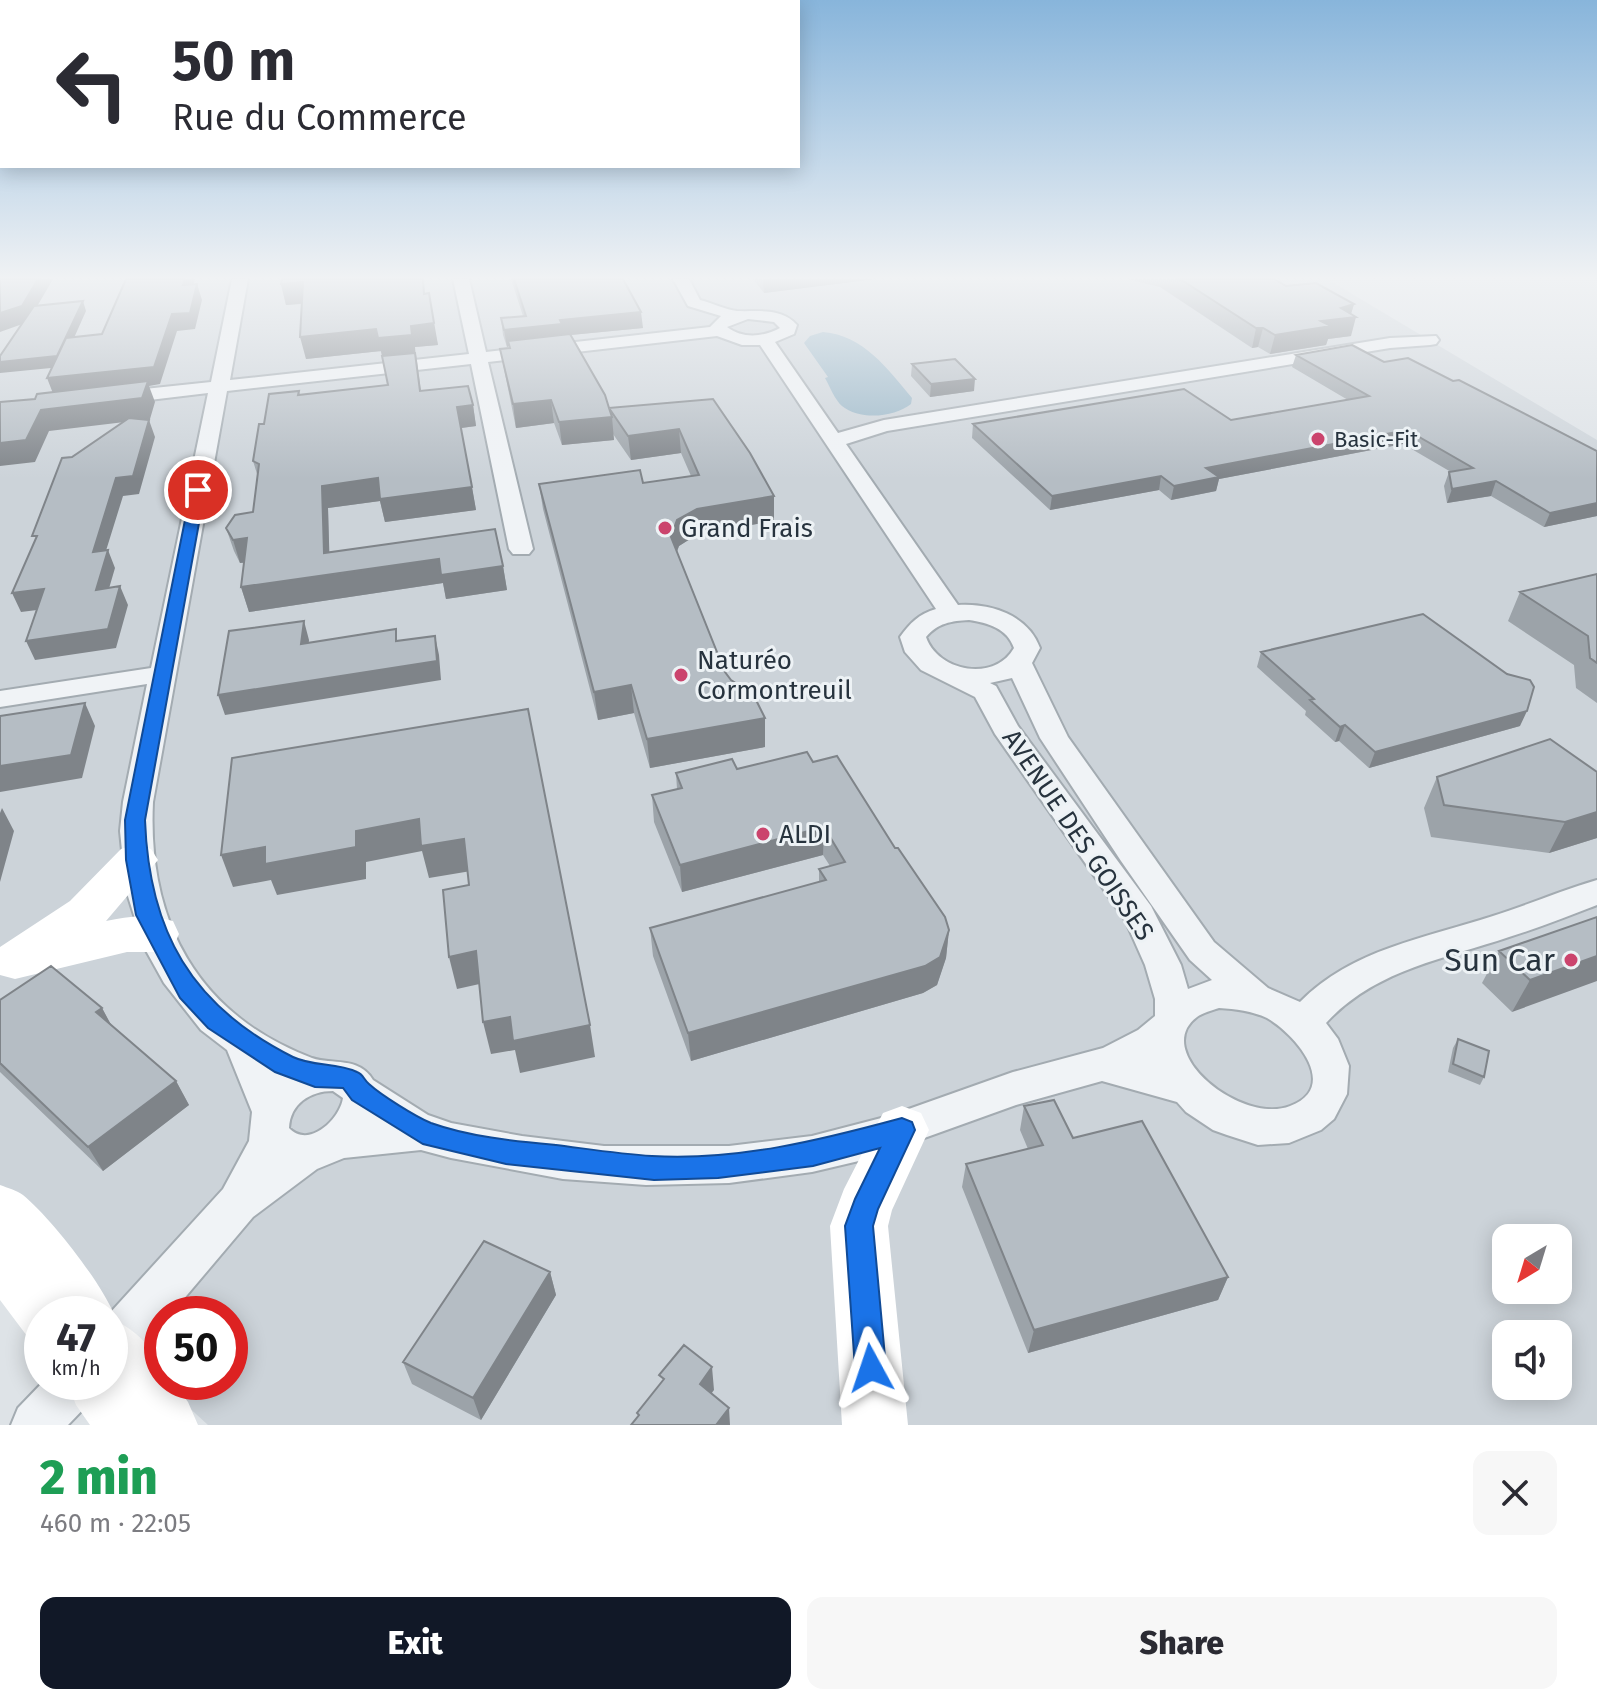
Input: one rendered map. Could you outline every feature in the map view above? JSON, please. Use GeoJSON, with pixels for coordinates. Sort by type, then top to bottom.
{"type":"FeatureCollection","features":[{"type":"Feature","properties":{"kind":"main road"},"geometry":{"type":"LineString","coordinates":[[7,962],[86,913],[136,860]]}},
{"type":"Feature","properties":{"kind":"main road"},"geometry":{"type":"LineString","coordinates":[[7,962],[127,934],[156,934]]}},
{"type":"Feature","properties":{"kind":"main road"},"geometry":{"type":"LineString","coordinates":[[875,1425],[859,1226],[864,1208],[902,1130]]}},
{"type":"Feature","properties":{"kind":"main road"},"geometry":{"type":"LineString","coordinates":[[0,1212],[69,1296]]}},
{"type":"Feature","properties":{"kind":"main road"},"geometry":{"type":"LineString","coordinates":[[0,1252],[35,1296]]}},
{"type":"Feature","properties":{"kind":"main road"},"geometry":{"type":"LineString","coordinates":[[128,1373],[165,1425]]}},
{"type":"Feature","properties":{"kind":"main road"},"geometry":{"type":"LineString","coordinates":[[112,1400],[130,1425]]}},
{"type":"Feature","properties":{"kind":"street"},"geometry":{"type":"LineString","coordinates":[[227,346],[135,820],[136,860],[147,915],[189,992],[217,1021],[284,1064],[315,1076],[335,1075],[351,1080],[361,1092],[423,1132]]}},
{"type":"Feature","properties":{"kind":"street"},"geometry":{"type":"LineString","coordinates":[[476,346],[521,549]]}},
{"type":"Feature","properties":{"kind":"street"},"geometry":{"type":"LineString","coordinates":[[103,400],[595,346]]}},
{"type":"Feature","properties":{"kind":"street"},"geometry":{"type":"LineString","coordinates":[[768,346],[951,613]]}},
{"type":"Feature","properties":{"kind":"street"},"geometry":{"type":"LineString","coordinates":[[834,441],[884,426],[1375,346]]}},
{"type":"Feature","properties":{"kind":"street"},"geometry":{"type":"LineString","coordinates":[[802,395],[843,421],[860,426],[884,426]]}},
{"type":"Feature","properties":{"kind":"street","name":"AVENUE DES GOISSES"},"geometry":{"type":"LineString","coordinates":[[1170,1021],[1173,999],[1163,965],[1139,915],[1005,728],[986,692],[925,661],[917,653],[913,637],[926,621],[951,613],[987,615],[1017,629],[1027,648],[1019,663],[1054,738],[1202,951],[1258,998]]}},
{"type":"Feature","properties":{"kind":"street"},"geometry":{"type":"LineString","coordinates":[[952,674],[990,676],[1019,663]]}},
{"type":"Feature","properties":{"kind":"street"},"geometry":{"type":"LineString","coordinates":[[0,699],[163,674]]}},
{"type":"Feature","properties":{"kind":"street"},"geometry":{"type":"LineString","coordinates":[[1303,1023],[1323,998],[1374,966],[1502,927],[1597,892]]}},
{"type":"Feature","properties":{"kind":"street"},"geometry":{"type":"LineString","coordinates":[[297,1136],[423,1132],[506,1152],[654,1168],[718,1166],[813,1154],[902,1130],[1060,1075],[1106,1066],[1151,1043],[1170,1021],[1184,1005],[1217,993],[1258,998],[1303,1023],[1323,1048],[1332,1076],[1330,1094],[1321,1109],[1306,1120],[1283,1127],[1257,1126],[1230,1119],[1205,1105],[1184,1087],[1171,1067],[1165,1046],[1170,1021]]}},
{"type":"Feature","properties":{"kind":"street"},"geometry":{"type":"LineString","coordinates":[[241,1037],[297,1136]]}},
{"type":"Feature","properties":{"kind":"street"},"geometry":{"type":"LineString","coordinates":[[1106,1066],[1184,1087]]}},
{"type":"Feature","properties":{"kind":"street"},"geometry":{"type":"LineString","coordinates":[[297,1136],[289,1090],[315,1076]]}},
{"type":"Feature","properties":{"kind":"street"},"geometry":{"type":"LineString","coordinates":[[128,1329],[297,1136],[359,1117],[363,1104],[361,1092]]}},
{"type":"Feature","properties":{"kind":"street"},"geometry":{"type":"LineString","coordinates":[[35,1425],[59,1400]]}},
{"type":"Feature","properties":{"kind":"shaded area"},"geometry":{"type":"Polygon","coordinates":[[[0,346],[1439,346],[1597,440],[1597,1425],[208,1425],[181,1400],[248,1400],[248,1296],[144,1296],[144,1366],[128,1352],[128,1296],[86,1296],[0,1233],[0,346]]]}},
{"type":"Feature","properties":{"kind":"water"},"geometry":{"type":"Polygon","coordinates":[[[806,346],[859,346],[874,355],[894,376],[912,398],[911,404],[896,412],[877,416],[858,414],[842,406],[825,378],[828,377],[806,346]]]}},
{"type":"Feature","properties":{"kind":"building"},"geometry":{"type":"Polygon","coordinates":[[[7,346],[62,346],[57,356],[0,362],[7,346]]]}},
{"type":"Feature","properties":{"kind":"building"},"geometry":{"type":"Polygon","coordinates":[[[62,346],[161,346],[154,367],[47,378],[62,346]]]}},
{"type":"Feature","properties":{"kind":"building"},"geometry":{"type":"Polygon","coordinates":[[[509,346],[577,346],[605,395],[612,417],[559,422],[551,400],[513,404],[500,349],[510,348],[509,346]]]}},
{"type":"Feature","properties":{"kind":"building"},"geometry":{"type":"Polygon","coordinates":[[[1353,346],[1384,362],[1408,358],[1453,381],[1459,380],[1597,451],[1597,503],[1550,513],[1496,481],[1452,489],[1449,472],[1473,468],[1407,430],[1206,468],[1219,477],[1174,486],[1161,476],[1052,496],[973,424],[1184,389],[1231,420],[1369,396],[1296,355],[1353,346]]]}},
{"type":"Feature","properties":{"kind":"building"},"geometry":{"type":"Polygon","coordinates":[[[415,353],[420,391],[468,386],[473,405],[457,407],[472,487],[380,499],[378,478],[322,486],[324,553],[495,529],[503,566],[441,575],[439,559],[241,587],[247,538],[233,540],[226,528],[235,515],[253,512],[259,464],[253,461],[259,424],[264,424],[269,394],[299,391],[298,395],[388,385],[382,356],[415,353]]]}},
{"type":"Feature","properties":{"kind":"building"},"geometry":{"type":"Polygon","coordinates":[[[955,359],[975,379],[931,384],[912,364],[955,359]]]}},
{"type":"Feature","properties":{"kind":"building"},"geometry":{"type":"Polygon","coordinates":[[[148,381],[142,398],[41,410],[26,440],[0,443],[0,402],[35,399],[37,394],[148,381]]]}},
{"type":"Feature","properties":{"kind":"building"},"geometry":{"type":"Polygon","coordinates":[[[713,399],[750,453],[774,496],[697,509],[677,520],[671,537],[725,672],[731,680],[753,694],[765,718],[647,739],[631,685],[594,692],[539,484],[640,470],[643,483],[699,475],[679,429],[628,436],[609,408],[713,399]]]}},
{"type":"Feature","properties":{"kind":"building"},"geometry":{"type":"Polygon","coordinates":[[[129,418],[149,420],[133,476],[116,478],[93,552],[108,550],[96,590],[120,586],[108,629],[26,641],[44,589],[12,593],[37,536],[32,536],[62,458],[72,457],[129,418]]]}},
{"type":"Feature","properties":{"kind":"building"},"geometry":{"type":"Polygon","coordinates":[[[1597,574],[1597,663],[1590,658],[1588,636],[1520,592],[1597,574]]]}},
{"type":"Feature","properties":{"kind":"building"},"geometry":{"type":"Polygon","coordinates":[[[1423,614],[1507,674],[1530,680],[1534,687],[1527,711],[1375,752],[1345,725],[1340,727],[1310,700],[1314,699],[1261,652],[1423,614]]]}},
{"type":"Feature","properties":{"kind":"building"},"geometry":{"type":"Polygon","coordinates":[[[304,621],[301,644],[396,629],[396,641],[435,636],[437,661],[218,695],[229,631],[304,621]]]}},
{"type":"Feature","properties":{"kind":"building"},"geometry":{"type":"Polygon","coordinates":[[[85,703],[71,755],[0,766],[0,716],[85,703]]]}},
{"type":"Feature","properties":{"kind":"building"},"geometry":{"type":"Polygon","coordinates":[[[528,709],[590,1025],[513,1041],[510,1017],[483,1022],[476,951],[449,957],[443,890],[469,885],[464,839],[421,846],[419,819],[356,831],[356,847],[265,864],[265,847],[221,855],[232,758],[528,709]]]}},
{"type":"Feature","properties":{"kind":"building"},"geometry":{"type":"Polygon","coordinates":[[[1550,739],[1597,772],[1597,812],[1565,822],[1444,805],[1437,777],[1550,739]]]}},
{"type":"Feature","properties":{"kind":"building"},"geometry":{"type":"Polygon","coordinates":[[[807,752],[813,762],[837,756],[895,848],[898,848],[945,917],[949,930],[940,957],[925,966],[688,1033],[650,928],[826,880],[819,869],[845,862],[824,827],[680,865],[652,795],[682,788],[676,773],[732,759],[737,769],[807,752]]]}},
{"type":"Feature","properties":{"kind":"building"},"geometry":{"type":"Polygon","coordinates":[[[1597,917],[1597,956],[1530,980],[1499,951],[1597,917]]]}},
{"type":"Feature","properties":{"kind":"building"},"geometry":{"type":"Polygon","coordinates":[[[51,966],[102,1008],[96,1012],[176,1081],[88,1147],[0,1063],[0,1000],[51,966]]]}},
{"type":"Feature","properties":{"kind":"building"},"geometry":{"type":"Polygon","coordinates":[[[1458,1039],[1489,1051],[1484,1077],[1453,1064],[1458,1039]]]}},
{"type":"Feature","properties":{"kind":"building"},"geometry":{"type":"Polygon","coordinates":[[[1054,1100],[1073,1138],[1142,1121],[1228,1277],[1034,1330],[966,1164],[1043,1145],[1024,1106],[1054,1100]]]}},
{"type":"Feature","properties":{"kind":"building"},"geometry":{"type":"Polygon","coordinates":[[[484,1241],[550,1272],[473,1398],[403,1362],[484,1241]]]}},
{"type":"Feature","properties":{"kind":"building"},"geometry":{"type":"Polygon","coordinates":[[[684,1345],[712,1367],[700,1384],[729,1408],[716,1425],[631,1425],[664,1379],[659,1375],[684,1345]]]}},
{"type":"Feature","properties":{"kind":"place","name":"Basic-Fit"},"geometry":{"type":"Point","coordinates":[1318,439]}},
{"type":"Feature","properties":{"kind":"place","name":"Grand Frais"},"geometry":{"type":"Point","coordinates":[665,528]}},
{"type":"Feature","properties":{"kind":"place","name":"Naturéo Cormontreuil"},"geometry":{"type":"Point","coordinates":[681,675]}},
{"type":"Feature","properties":{"kind":"place","name":"ALDI"},"geometry":{"type":"Point","coordinates":[763,834]}},
{"type":"Feature","properties":{"kind":"place","name":"Sun Car"},"geometry":{"type":"Point","coordinates":[1571,960]}},
{"type":"Feature","properties":{"kind":"route"},"geometry":{"type":"LineString","coordinates":[[198,490],[135,820],[136,860],[147,915],[189,992],[217,1021],[284,1064],[315,1076],[335,1075],[351,1080],[361,1092],[423,1132],[506,1152],[654,1168],[718,1166],[813,1154],[902,1130],[864,1208],[859,1226],[871,1368]]}}]}
